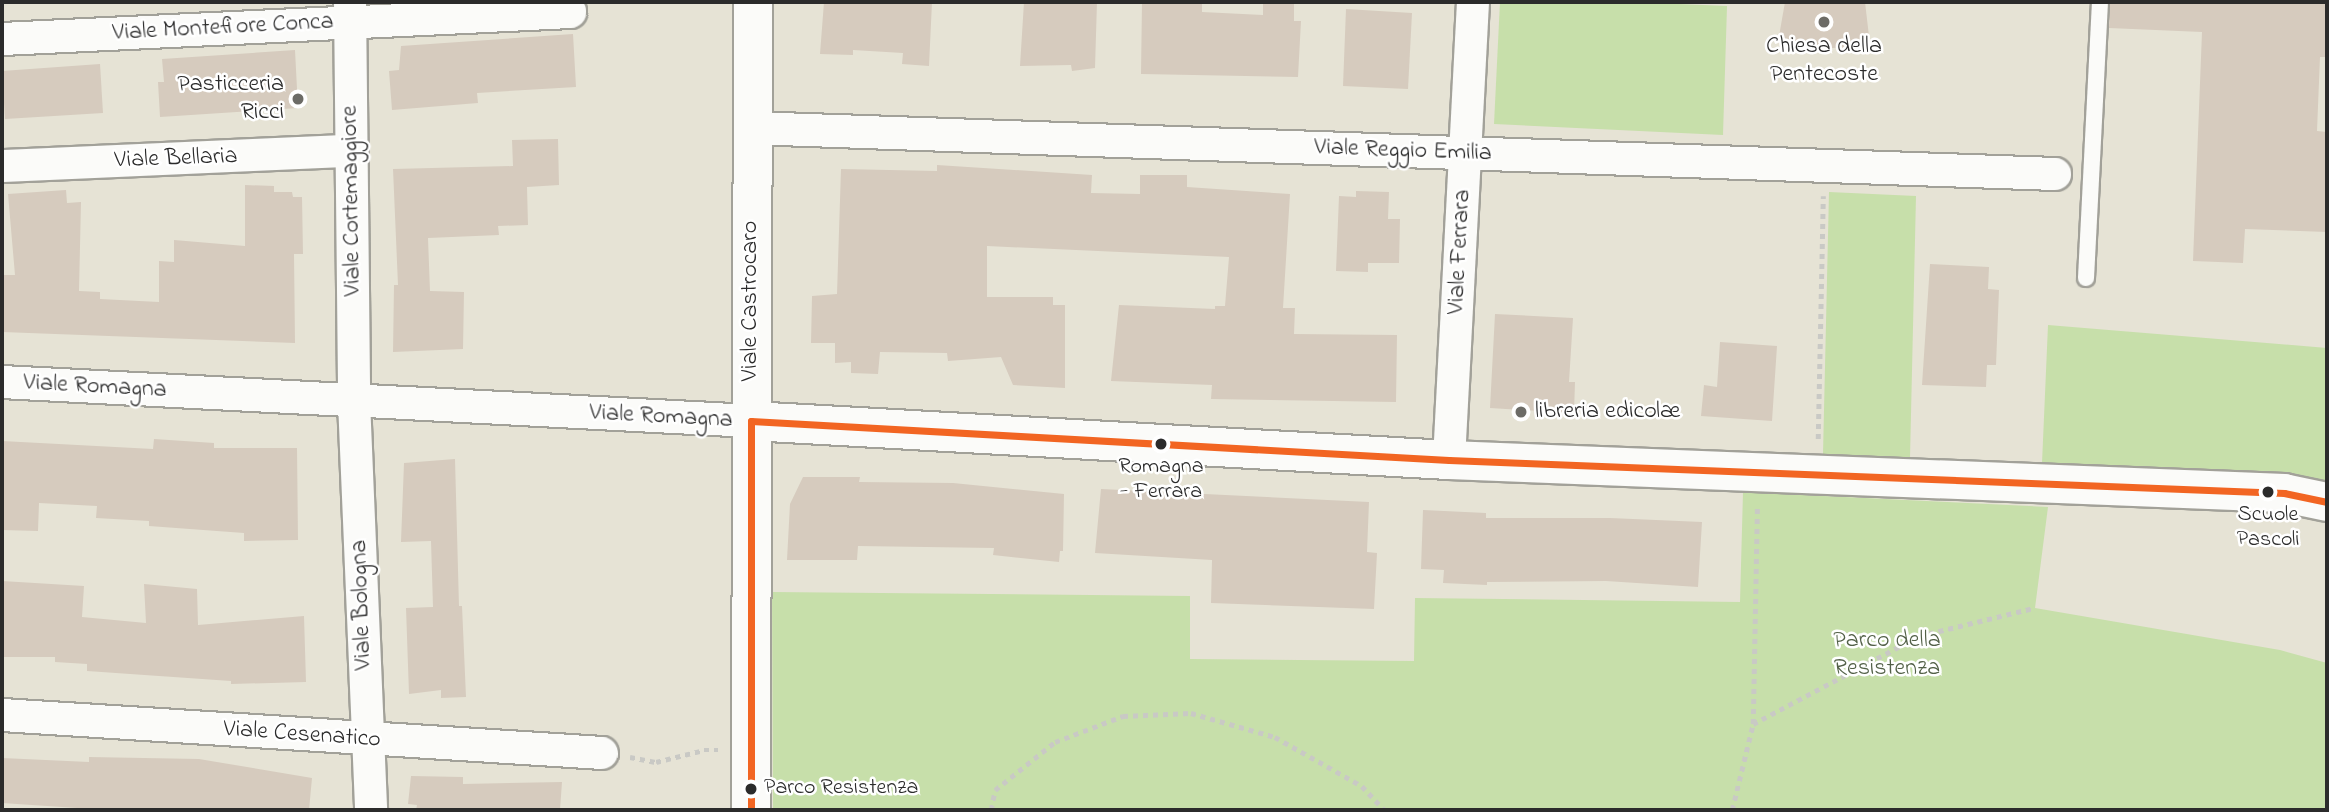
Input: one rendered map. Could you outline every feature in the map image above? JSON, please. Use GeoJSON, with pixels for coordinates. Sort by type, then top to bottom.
{"type":"FeatureCollection","features":[{"type":"Feature","properties":{"kind":"street","name":"Viale Castrocaro"},"geometry":{"type":"LineString","coordinates":[[751,810],[752,2]]}},
{"type":"Feature","properties":{"kind":"street","name":"Viale Ferrara"},"geometry":{"type":"LineString","coordinates":[[1449,460],[1473,2]]}},
{"type":"Feature","properties":{"kind":"street","name":"Viale Montefiore Conca"},"geometry":{"type":"LineString","coordinates":[[2,38],[350,12],[570,12]]}},
{"type":"Feature","properties":{"kind":"street","name":"Viale Cortemaggiore"},"geometry":{"type":"LineString","coordinates":[[350,12],[354,401]]}},
{"type":"Feature","properties":{"kind":"street","name":"Viale Reggio Emilia"},"geometry":{"type":"LineString","coordinates":[[751,128],[2073,175]]}},
{"type":"Feature","properties":{"kind":"street","name":"Viale Bellaria"},"geometry":{"type":"LineString","coordinates":[[2,166],[351,151]]}},
{"type":"Feature","properties":{"kind":"street","name":"Viale Romagna"},"geometry":{"type":"LineString","coordinates":[[2,382],[1449,460],[1757,472],[2327,502]]}},
{"type":"Feature","properties":{"kind":"street","name":"Viale Bologna"},"geometry":{"type":"LineString","coordinates":[[354,401],[371,810]]}},
{"type":"Feature","properties":{"kind":"street","name":"Viale Cesenatico"},"geometry":{"type":"LineString","coordinates":[[2,715],[602,753]]}},
{"type":"Feature","properties":{"kind":"lane"},"geometry":{"type":"LineString","coordinates":[[2086,278],[2073,175],[2099,2]]}},
{"type":"Feature","properties":{"kind":"path"},"geometry":{"type":"LineString","coordinates":[[1817,475],[1824,166]]}},
{"type":"Feature","properties":{"kind":"path"},"geometry":{"type":"LineString","coordinates":[[1732,810],[1753,724],[1757,472]]}},
{"type":"Feature","properties":{"kind":"path"},"geometry":{"type":"LineString","coordinates":[[1753,724],[1919,636],[2034,608]]}},
{"type":"Feature","properties":{"kind":"path"},"geometry":{"type":"LineString","coordinates":[[991,810],[995,790],[1055,742],[1123,716],[1191,713],[1275,737],[1362,786],[1384,810]]}},
{"type":"Feature","properties":{"kind":"path"},"geometry":{"type":"LineString","coordinates":[[602,753],[656,762],[704,750],[751,751]]}},
{"type":"Feature","properties":{"kind":"green space"},"geometry":{"type":"Polygon","coordinates":[[[1500,2],[1631,2],[1727,6],[1723,135],[1494,124],[1500,2]]]}},
{"type":"Feature","properties":{"kind":"green space"},"geometry":{"type":"Polygon","coordinates":[[[1829,192],[1916,196],[1910,458],[1823,454],[1829,192]]]}},
{"type":"Feature","properties":{"kind":"green space"},"geometry":{"type":"Polygon","coordinates":[[[2048,325],[2327,348],[2327,481],[2289,473],[2042,463],[2048,325]]]}},
{"type":"Feature","properties":{"kind":"green space","name":"Parco della Resistenza"},"geometry":{"type":"Polygon","coordinates":[[[1743,492],[2048,507],[2035,608],[2280,650],[2327,663],[2327,810],[773,810],[772,592],[1190,596],[1190,659],[1414,661],[1415,598],[1740,602],[1743,492]]]}},
{"type":"Feature","properties":{"kind":"building"},"geometry":{"type":"Polygon","coordinates":[[[824,2],[932,2],[929,66],[902,64],[903,53],[853,50],[853,55],[820,54],[824,2]]]}},
{"type":"Feature","properties":{"kind":"building"},"geometry":{"type":"Polygon","coordinates":[[[1024,2],[1097,2],[1095,68],[1072,71],[1071,65],[1020,66],[1024,2]]]}},
{"type":"Feature","properties":{"kind":"building"},"geometry":{"type":"Polygon","coordinates":[[[1142,2],[1202,2],[1202,12],[1263,15],[1263,2],[1294,2],[1294,21],[1301,21],[1298,77],[1141,74],[1142,2]]]}},
{"type":"Feature","properties":{"kind":"building","name":"Chiesa della Pentecoste"},"geometry":{"type":"Polygon","coordinates":[[[1785,2],[1865,2],[1870,45],[1821,49],[1778,42],[1785,2]]]}},
{"type":"Feature","properties":{"kind":"building"},"geometry":{"type":"Polygon","coordinates":[[[2110,2],[2327,2],[2327,57],[2320,57],[2317,131],[2327,132],[2327,232],[2245,229],[2243,263],[2193,261],[2202,32],[2109,28],[2110,2]]]}},
{"type":"Feature","properties":{"kind":"building"},"geometry":{"type":"Polygon","coordinates":[[[1346,9],[1412,13],[1408,89],[1343,86],[1346,9]]]}},
{"type":"Feature","properties":{"kind":"building"},"geometry":{"type":"Polygon","coordinates":[[[573,34],[576,87],[477,93],[478,103],[392,110],[389,71],[399,70],[401,46],[573,34]]]}},
{"type":"Feature","properties":{"kind":"building"},"geometry":{"type":"Polygon","coordinates":[[[295,50],[298,108],[160,117],[158,82],[164,82],[162,59],[295,50]]]}},
{"type":"Feature","properties":{"kind":"building"},"geometry":{"type":"Polygon","coordinates":[[[100,64],[103,113],[5,119],[2,71],[100,64]]]}},
{"type":"Feature","properties":{"kind":"building"},"geometry":{"type":"Polygon","coordinates":[[[558,139],[559,185],[527,187],[528,225],[498,226],[499,235],[428,238],[430,291],[464,292],[463,349],[393,352],[394,285],[398,285],[393,169],[513,166],[512,140],[558,139]]]}},
{"type":"Feature","properties":{"kind":"building"},"geometry":{"type":"Polygon","coordinates":[[[937,165],[1092,175],[1091,193],[1140,194],[1140,175],[1187,175],[1187,187],[1290,194],[1283,308],[1295,308],[1294,334],[1397,335],[1396,402],[1211,399],[1212,385],[1111,381],[1119,305],[1215,309],[1215,306],[1225,306],[1229,257],[987,246],[987,297],[1053,297],[1053,305],[1065,305],[1065,388],[1013,385],[1001,357],[948,361],[947,353],[880,352],[878,374],[851,373],[851,362],[835,363],[835,343],[811,343],[812,296],[837,294],[841,169],[937,171],[937,165]]]}},
{"type":"Feature","properties":{"kind":"building"},"geometry":{"type":"Polygon","coordinates":[[[245,185],[274,186],[274,192],[292,192],[293,197],[302,197],[303,254],[294,254],[295,343],[2,332],[2,275],[15,275],[8,194],[66,190],[67,203],[81,202],[79,291],[100,292],[100,299],[159,302],[159,261],[174,262],[174,240],[245,246],[245,185]]]}},
{"type":"Feature","properties":{"kind":"building"},"geometry":{"type":"Polygon","coordinates":[[[1356,191],[1389,192],[1388,219],[1400,219],[1399,263],[1368,263],[1368,272],[1336,271],[1339,196],[1356,197],[1356,191]]]}},
{"type":"Feature","properties":{"kind":"building"},"geometry":{"type":"Polygon","coordinates":[[[1930,264],[1989,267],[1988,289],[1999,290],[1996,365],[1987,365],[1986,387],[1922,385],[1930,264]]]}},
{"type":"Feature","properties":{"kind":"building"},"geometry":{"type":"Polygon","coordinates":[[[1495,314],[1573,318],[1569,382],[1575,382],[1574,413],[1490,408],[1495,314]]]}},
{"type":"Feature","properties":{"kind":"building"},"geometry":{"type":"Polygon","coordinates":[[[1720,342],[1777,346],[1772,421],[1701,416],[1704,385],[1717,387],[1720,342]]]}},
{"type":"Feature","properties":{"kind":"building"},"geometry":{"type":"Polygon","coordinates":[[[154,439],[214,443],[214,448],[297,448],[298,540],[244,541],[244,533],[149,526],[149,521],[96,518],[97,506],[39,503],[38,531],[2,530],[2,441],[153,449],[154,439]]]}},
{"type":"Feature","properties":{"kind":"building"},"geometry":{"type":"Polygon","coordinates":[[[455,459],[459,606],[462,606],[466,697],[441,698],[441,690],[409,694],[406,608],[433,607],[431,541],[401,542],[404,463],[455,459]]]}},
{"type":"Feature","properties":{"kind":"building"},"geometry":{"type":"Polygon","coordinates":[[[803,477],[860,477],[859,482],[953,483],[1064,494],[1063,551],[1060,551],[1059,562],[993,555],[994,548],[858,546],[857,560],[787,560],[790,504],[803,477]]]}},
{"type":"Feature","properties":{"kind":"building"},"geometry":{"type":"Polygon","coordinates":[[[1101,489],[1369,502],[1367,552],[1377,553],[1374,609],[1211,603],[1212,560],[1095,553],[1101,489]]]}},
{"type":"Feature","properties":{"kind":"building"},"geometry":{"type":"Polygon","coordinates":[[[1423,510],[1486,513],[1486,518],[1610,518],[1702,522],[1698,587],[1606,581],[1487,582],[1487,585],[1443,583],[1444,570],[1421,569],[1423,510]]]}},
{"type":"Feature","properties":{"kind":"building"},"geometry":{"type":"Polygon","coordinates":[[[2,581],[84,586],[82,617],[146,623],[144,584],[197,589],[198,625],[304,616],[306,682],[231,684],[231,681],[87,671],[87,664],[55,662],[55,657],[2,657],[2,581]]]}},
{"type":"Feature","properties":{"kind":"building"},"geometry":{"type":"Polygon","coordinates":[[[89,757],[199,759],[312,778],[309,810],[77,810],[2,803],[2,758],[89,762],[89,757]]]}},
{"type":"Feature","properties":{"kind":"building"},"geometry":{"type":"Polygon","coordinates":[[[411,776],[463,777],[463,784],[562,782],[560,810],[416,810],[417,805],[408,804],[411,776]]]}},
{"type":"Feature","properties":{"kind":"transit line"},"geometry":{"type":"LineString","coordinates":[[751,421],[1449,460],[2284,493],[2327,502]]}},
{"type":"Feature","properties":{"kind":"transit line"},"geometry":{"type":"LineString","coordinates":[[751,421],[751,810]]}},
{"type":"Feature","properties":{"kind":"place","name":"Chiesa della Pentecoste"},"geometry":{"type":"Point","coordinates":[1824,22]}},
{"type":"Feature","properties":{"kind":"place","name":"Pasticceria Ricci"},"geometry":{"type":"Point","coordinates":[298,99]}},
{"type":"Feature","properties":{"kind":"place","name":"libreria edicolæ"},"geometry":{"type":"Point","coordinates":[1521,412]}},
{"type":"Feature","properties":{"kind":"place","name":"Romagna - Ferrara"},"geometry":{"type":"Point","coordinates":[1161,444]}},
{"type":"Feature","properties":{"kind":"place","name":"Scuole Pascoli"},"geometry":{"type":"Point","coordinates":[2268,492]}},
{"type":"Feature","properties":{"kind":"place","name":"Parco Resistenza"},"geometry":{"type":"Point","coordinates":[751,789]}}]}
